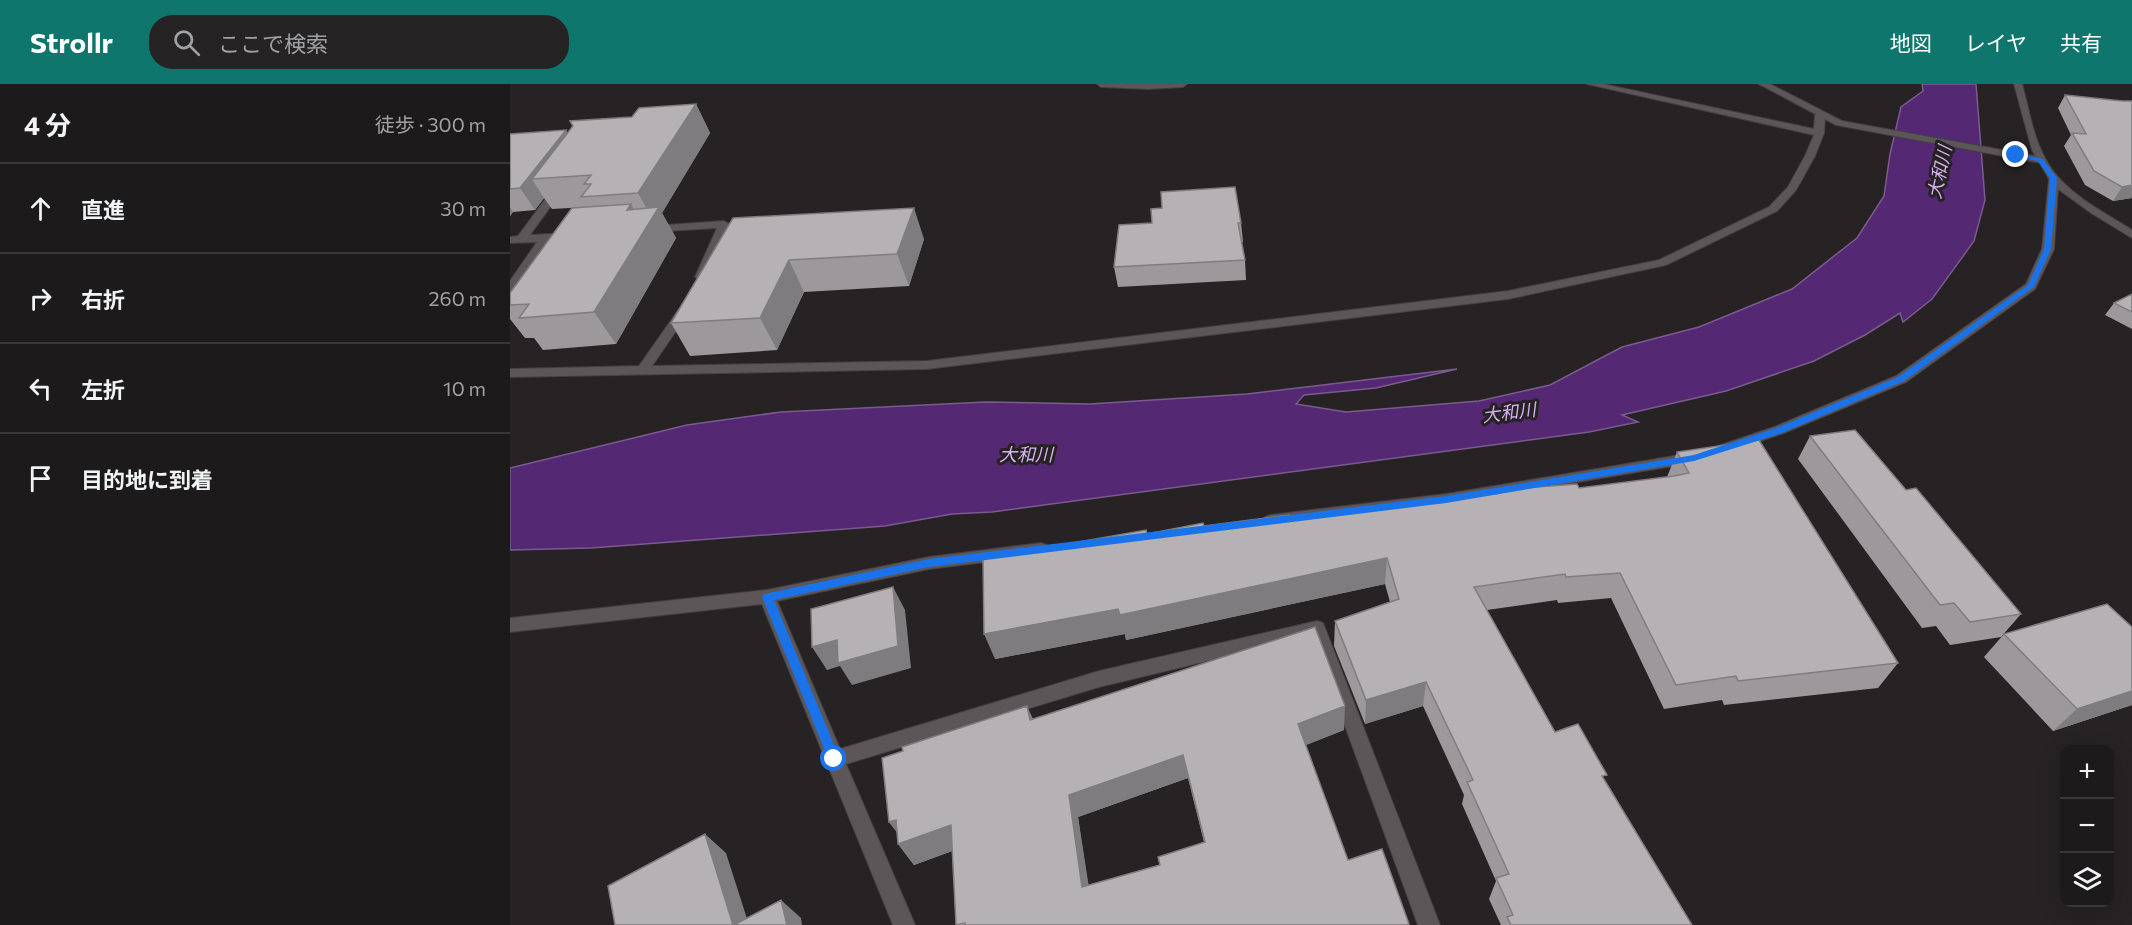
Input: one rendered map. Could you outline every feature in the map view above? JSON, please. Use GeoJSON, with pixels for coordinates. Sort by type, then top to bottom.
{"type":"FeatureCollection","features":[{"type":"Feature","properties":{"kind":"street"},"geometry":{"type":"LineString","coordinates":[[1101,84],[1148,86],[1183,84]]}},
{"type":"Feature","properties":{"kind":"street"},"geometry":{"type":"LineString","coordinates":[[1591,84],[1819,133]]}},
{"type":"Feature","properties":{"kind":"street"},"geometry":{"type":"LineString","coordinates":[[1763,84],[1839,123],[2040,160]]}},
{"type":"Feature","properties":{"kind":"street"},"geometry":{"type":"LineString","coordinates":[[2018,84],[2040,160],[2054,178],[2084,203],[2132,235]]}},
{"type":"Feature","properties":{"kind":"street"},"geometry":{"type":"LineString","coordinates":[[510,373],[927,365],[1508,295],[1662,263],[1773,209],[1792,188],[1819,133],[1820,115]]}},
{"type":"Feature","properties":{"kind":"street"},"geometry":{"type":"LineString","coordinates":[[1258,523],[1446,499],[1694,458],[1779,430],[1901,379],[2031,286],[2048,249],[2054,178]]}},
{"type":"Feature","properties":{"kind":"street"},"geometry":{"type":"LineString","coordinates":[[516,240],[563,182]]}},
{"type":"Feature","properties":{"kind":"street"},"geometry":{"type":"LineString","coordinates":[[641,230],[724,224],[692,297],[642,371]]}},
{"type":"Feature","properties":{"kind":"street"},"geometry":{"type":"LineString","coordinates":[[516,240],[581,235]]}},
{"type":"Feature","properties":{"kind":"street"},"geometry":{"type":"LineString","coordinates":[[510,290],[545,237]]}},
{"type":"Feature","properties":{"kind":"street"},"geometry":{"type":"LineString","coordinates":[[510,625],[767,597],[929,563],[1058,547]]}},
{"type":"Feature","properties":{"kind":"street"},"geometry":{"type":"LineString","coordinates":[[767,597],[904,925]]}},
{"type":"Feature","properties":{"kind":"street"},"geometry":{"type":"LineString","coordinates":[[834,759],[1099,679],[1317,628],[1429,925]]}},
{"type":"Feature","properties":{"kind":"water","name":"大和川"},"geometry":{"type":"Polygon","coordinates":[[[1922,84],[1976,84],[1985,200],[1974,241],[1932,299],[1903,322],[1900,313],[1865,335],[1814,361],[1726,391],[1622,415],[1638,422],[1589,432],[992,512],[952,514],[885,526],[591,548],[510,550],[510,468],[687,425],[781,412],[986,402],[1090,404],[1247,394],[1457,369],[1376,388],[1304,395],[1296,404],[1346,412],[1479,401],[1550,385],[1622,347],[1699,327],[1792,289],[1857,238],[1884,196],[1890,154],[1901,107],[1923,91],[1922,84]]]}},
{"type":"Feature","properties":{"kind":"building"},"geometry":{"type":"Polygon","coordinates":[[[2065,95],[2132,101],[2132,185],[2122,187],[2094,171],[2072,133],[2086,134],[2065,95]]]}},
{"type":"Feature","properties":{"kind":"building"},"geometry":{"type":"Polygon","coordinates":[[[696,104],[638,193],[581,197],[591,184],[584,184],[591,175],[532,179],[573,126],[570,121],[632,117],[639,108],[696,104]]]}},
{"type":"Feature","properties":{"kind":"building"},"geometry":{"type":"Polygon","coordinates":[[[566,130],[520,188],[510,189],[510,134],[566,130]]]}},
{"type":"Feature","properties":{"kind":"building"},"geometry":{"type":"Polygon","coordinates":[[[1235,187],[1241,223],[1238,223],[1245,260],[1114,267],[1119,225],[1152,223],[1151,209],[1162,208],[1161,192],[1235,187]]]}},
{"type":"Feature","properties":{"kind":"building"},"geometry":{"type":"Polygon","coordinates":[[[631,204],[627,210],[659,207],[594,312],[519,318],[529,304],[510,305],[510,293],[572,208],[631,204]]]}},
{"type":"Feature","properties":{"kind":"building"},"geometry":{"type":"Polygon","coordinates":[[[914,208],[897,254],[789,260],[760,318],[671,323],[733,218],[914,208]]]}},
{"type":"Feature","properties":{"kind":"building"},"geometry":{"type":"Polygon","coordinates":[[[2132,294],[2132,312],[2114,303],[2132,294]]]}},
{"type":"Feature","properties":{"kind":"building"},"geometry":{"type":"Polygon","coordinates":[[[1855,430],[1906,490],[1916,488],[2021,614],[1970,622],[1954,603],[1940,605],[1810,436],[1855,430]]]}},
{"type":"Feature","properties":{"kind":"building"},"geometry":{"type":"Polygon","coordinates":[[[1759,440],[1898,663],[1738,681],[1736,676],[1676,685],[1620,573],[1566,577],[1565,574],[1474,587],[1555,732],[1578,724],[1607,775],[1602,776],[1692,925],[1511,925],[1507,917],[1513,915],[1496,878],[1509,874],[1467,782],[1473,780],[1426,682],[1366,700],[1335,621],[1399,599],[1387,558],[1120,615],[1118,609],[984,634],[983,559],[1146,530],[1147,534],[1203,523],[1204,526],[1289,515],[1290,520],[1500,493],[1499,490],[1577,484],[1579,488],[1674,476],[1689,473],[1677,452],[1759,440]]]}},
{"type":"Feature","properties":{"kind":"building"},"geometry":{"type":"Polygon","coordinates":[[[893,587],[898,646],[838,663],[837,640],[812,647],[811,609],[893,587]]]}},
{"type":"Feature","properties":{"kind":"building"},"geometry":{"type":"Polygon","coordinates":[[[2107,604],[2132,627],[2132,691],[2077,709],[2004,634],[2107,604]]]}},
{"type":"Feature","properties":{"kind":"building"},"geometry":{"type":"Polygon","coordinates":[[[1315,627],[1345,706],[1298,724],[1348,860],[1382,849],[1409,924],[965,925],[965,923],[956,925],[951,825],[898,844],[896,820],[889,822],[882,758],[903,751],[902,747],[1027,706],[1030,720],[1315,627]],[[1183,755],[1069,795],[1082,887],[1160,865],[1158,857],[1205,842],[1183,755]]]}},
{"type":"Feature","properties":{"kind":"building"},"geometry":{"type":"Polygon","coordinates":[[[705,834],[733,925],[615,925],[608,886],[705,834]]]}},
{"type":"Feature","properties":{"kind":"building"},"geometry":{"type":"Polygon","coordinates":[[[781,900],[787,925],[734,925],[781,900]]]}},
{"type":"Feature","properties":{"kind":"route"},"geometry":{"type":"LineString","coordinates":[[834,759],[767,597],[929,563],[1446,499],[1694,458],[1779,430],[1901,379],[2031,286],[2048,249],[2054,178],[2040,160],[2016,155]]}}]}
